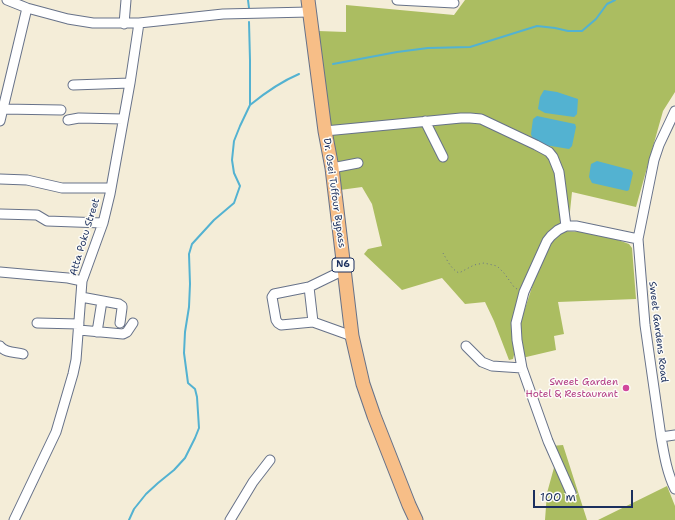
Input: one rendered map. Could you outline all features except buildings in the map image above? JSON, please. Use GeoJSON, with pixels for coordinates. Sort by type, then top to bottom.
{"type":"FeatureCollection","features":[{"type":"Feature","properties":{"kind":"highway","name":"Dr. Osei Tuffour Bypass"},"geometry":{"type":"LineString","coordinates":[[309,6],[325,131],[332,168],[352,336],[363,384],[374,416],[416,520]]}},
{"type":"Feature","properties":{"kind":"street"},"geometry":{"type":"LineString","coordinates":[[6,0],[68,19],[93,23],[124,24],[309,6]]}},
{"type":"Feature","properties":{"kind":"street"},"geometry":{"type":"LineString","coordinates":[[124,24],[126,0]]}},
{"type":"Feature","properties":{"kind":"street"},"geometry":{"type":"LineString","coordinates":[[397,0],[454,3]]}},
{"type":"Feature","properties":{"kind":"street"},"geometry":{"type":"LineString","coordinates":[[0,121],[3,110],[4,80],[22,4]]}},
{"type":"Feature","properties":{"kind":"street","name":"Atta Poku Street"},"geometry":{"type":"LineString","coordinates":[[14,520],[56,432],[73,374],[76,360],[82,281],[102,224],[111,188],[124,119],[139,23]]}},
{"type":"Feature","properties":{"kind":"street"},"geometry":{"type":"LineString","coordinates":[[73,86],[130,83]]}},
{"type":"Feature","properties":{"kind":"street"},"geometry":{"type":"LineString","coordinates":[[3,110],[61,110]]}},
{"type":"Feature","properties":{"kind":"street","name":"Sweet Gardens Road"},"geometry":{"type":"LineString","coordinates":[[675,111],[654,160],[638,239],[645,325],[664,456],[672,484],[675,489]]}},
{"type":"Feature","properties":{"kind":"street"},"geometry":{"type":"LineString","coordinates":[[68,120],[79,118],[124,119]]}},
{"type":"Feature","properties":{"kind":"street"},"geometry":{"type":"LineString","coordinates":[[325,131],[425,121],[470,118],[481,119],[536,145],[549,152],[553,157],[559,172],[566,226]]}},
{"type":"Feature","properties":{"kind":"street"},"geometry":{"type":"LineString","coordinates":[[425,121],[442,157]]}},
{"type":"Feature","properties":{"kind":"street"},"geometry":{"type":"LineString","coordinates":[[332,168],[358,163]]}},
{"type":"Feature","properties":{"kind":"street"},"geometry":{"type":"LineString","coordinates":[[0,179],[27,180],[62,188],[111,188]]}},
{"type":"Feature","properties":{"kind":"street"},"geometry":{"type":"LineString","coordinates":[[0,214],[36,215],[47,221],[102,224]]}},
{"type":"Feature","properties":{"kind":"street"},"geometry":{"type":"LineString","coordinates":[[571,493],[546,434],[522,368],[517,340],[516,323],[524,292],[547,241],[558,230],[566,226],[576,226],[638,239]]}},
{"type":"Feature","properties":{"kind":"street"},"geometry":{"type":"LineString","coordinates":[[344,270],[309,287],[274,294],[272,297],[276,320],[281,325],[313,322],[352,336]]}},
{"type":"Feature","properties":{"kind":"street"},"geometry":{"type":"LineString","coordinates":[[0,272],[39,274],[82,281]]}},
{"type":"Feature","properties":{"kind":"street"},"geometry":{"type":"LineString","coordinates":[[309,287],[313,322]]}},
{"type":"Feature","properties":{"kind":"street"},"geometry":{"type":"LineString","coordinates":[[81,297],[119,304],[122,306],[120,323]]}},
{"type":"Feature","properties":{"kind":"street"},"geometry":{"type":"LineString","coordinates":[[97,332],[102,301]]}},
{"type":"Feature","properties":{"kind":"street"},"geometry":{"type":"LineString","coordinates":[[37,323],[79,327],[97,332],[123,334],[127,332],[133,323]]}},
{"type":"Feature","properties":{"kind":"street"},"geometry":{"type":"LineString","coordinates":[[0,346],[6,351],[23,354]]}},
{"type":"Feature","properties":{"kind":"street"},"geometry":{"type":"LineString","coordinates":[[466,346],[482,362],[492,366],[522,368]]}},
{"type":"Feature","properties":{"kind":"street"},"geometry":{"type":"LineString","coordinates":[[662,437],[675,435]]}},
{"type":"Feature","properties":{"kind":"street"},"geometry":{"type":"LineString","coordinates":[[230,520],[253,482],[270,460]]}},
{"type":"Feature","properties":{"kind":"path"},"geometry":{"type":"LineString","coordinates":[[443,253],[451,267],[458,273],[474,265],[484,263],[497,266],[504,272],[514,287],[524,292]]}},
{"type":"Feature","properties":{"kind":"green space"},"geometry":{"type":"Polygon","coordinates":[[[465,0],[675,0],[675,92],[663,111],[636,207],[572,192],[569,221],[545,237],[521,287],[513,316],[514,355],[513,359],[509,360],[485,302],[465,304],[442,278],[402,290],[364,254],[368,249],[382,246],[372,204],[362,187],[340,190],[318,31],[346,32],[346,5],[454,15],[465,0]]]}},
{"type":"Feature","properties":{"kind":"green space"},"geometry":{"type":"Polygon","coordinates":[[[563,231],[585,232],[610,237],[629,244],[632,248],[636,299],[558,302],[564,334],[554,336],[556,350],[522,358],[519,327],[545,247],[550,239],[563,231]]]}},
{"type":"Feature","properties":{"kind":"green space"},"geometry":{"type":"Polygon","coordinates":[[[563,445],[587,520],[545,520],[547,493],[555,464],[551,446],[563,445]]]}},
{"type":"Feature","properties":{"kind":"green space"},"geometry":{"type":"Polygon","coordinates":[[[667,486],[675,506],[675,520],[598,520],[667,486]]]}},
{"type":"Feature","properties":{"kind":"water"},"geometry":{"type":"Polygon","coordinates":[[[544,90],[557,92],[578,99],[577,114],[574,117],[545,113],[538,109],[540,97],[544,90]]]}},
{"type":"Feature","properties":{"kind":"water"},"geometry":{"type":"Polygon","coordinates":[[[537,116],[575,124],[576,127],[572,146],[569,149],[539,144],[533,140],[531,134],[533,119],[537,116]]]}},
{"type":"Feature","properties":{"kind":"water"},"geometry":{"type":"Polygon","coordinates":[[[597,161],[631,170],[633,173],[629,190],[627,191],[592,183],[589,177],[591,164],[597,161]]]}},
{"type":"Feature","properties":{"kind":"waterway"},"geometry":{"type":"LineString","coordinates":[[248,0],[249,8]]}},
{"type":"Feature","properties":{"kind":"waterway"},"geometry":{"type":"LineString","coordinates":[[333,64],[397,52],[428,48],[470,47],[537,26],[568,31],[582,31],[596,19],[607,4],[615,0]]}},
{"type":"Feature","properties":{"kind":"waterway"},"geometry":{"type":"LineString","coordinates":[[129,520],[134,509],[146,494],[174,470],[185,458],[199,428],[197,397],[195,389],[188,383],[184,353],[185,332],[189,307],[189,254],[192,244],[214,220],[234,203],[240,186],[234,173],[232,160],[234,141],[250,105],[249,22]]}},
{"type":"Feature","properties":{"kind":"waterway"},"geometry":{"type":"LineString","coordinates":[[250,105],[273,88],[299,74]]}},
{"type":"Feature","properties":{"kind":"place","name":"Sweet Garden Hotel & Restaurant"},"geometry":{"type":"Point","coordinates":[626,388]}}]}
